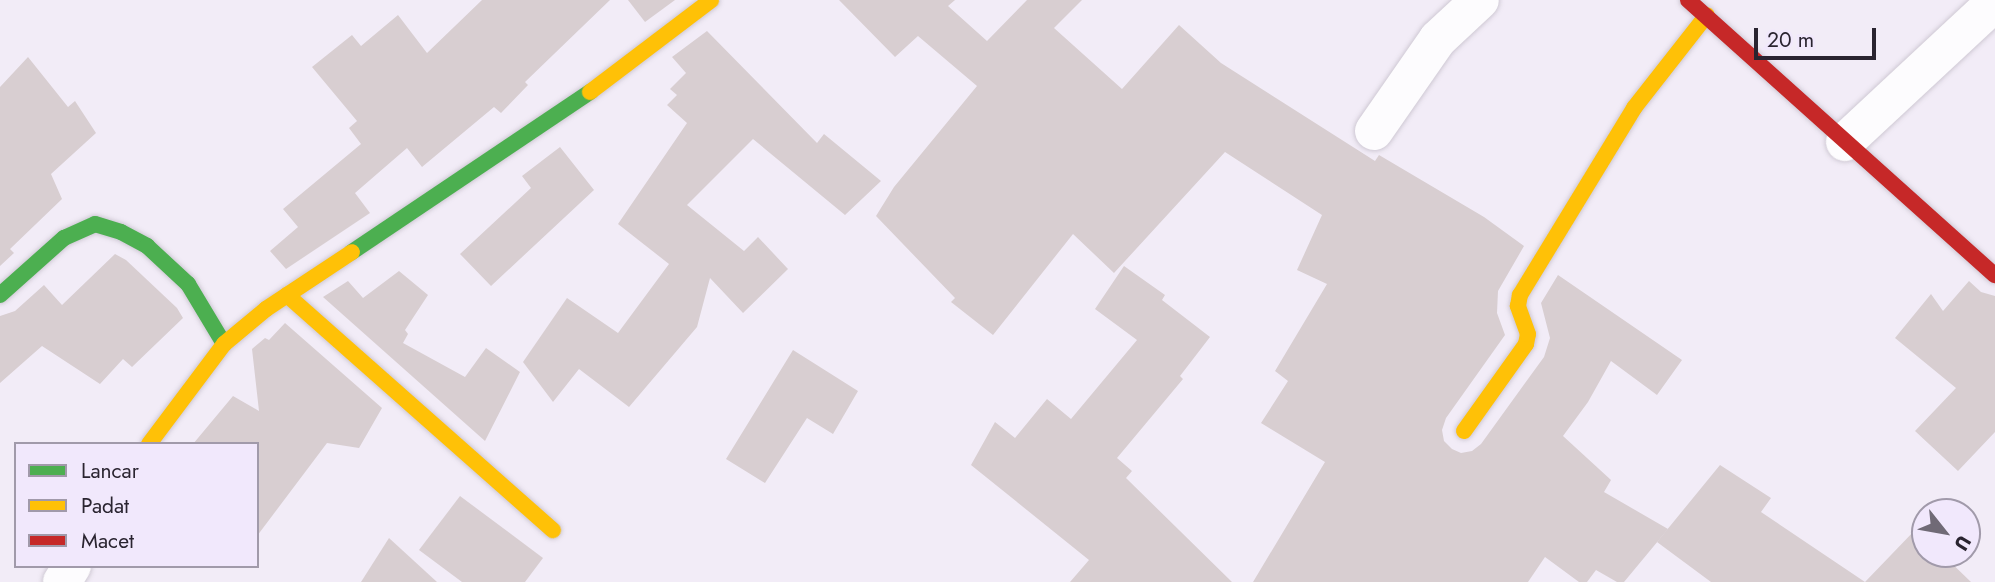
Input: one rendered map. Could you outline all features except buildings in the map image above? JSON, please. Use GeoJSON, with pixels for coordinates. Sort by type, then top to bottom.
{"type":"FeatureCollection","features":[{"type":"Feature","properties":{"kind":"street"},"geometry":{"type":"LineString","coordinates":[[150,442],[224,344],[287,295],[570,107],[711,0]]}},
{"type":"Feature","properties":{"kind":"street"},"geometry":{"type":"LineString","coordinates":[[1374,131],[1438,39],[1480,0]]}},
{"type":"Feature","properties":{"kind":"street"},"geometry":{"type":"LineString","coordinates":[[1688,0],[1995,275]]}},
{"type":"Feature","properties":{"kind":"street"},"geometry":{"type":"LineString","coordinates":[[1845,142],[1995,2]]}},
{"type":"Feature","properties":{"kind":"street"},"geometry":{"type":"LineString","coordinates":[[1464,431],[1526,344],[1528,334],[1518,306],[1520,295],[1634,108],[1707,15]]}},
{"type":"Feature","properties":{"kind":"street"},"geometry":{"type":"LineString","coordinates":[[0,295],[64,238],[95,224],[121,232],[147,246],[188,284],[224,344]]}},
{"type":"Feature","properties":{"kind":"street"},"geometry":{"type":"LineString","coordinates":[[287,295],[553,530]]}},
{"type":"Feature","properties":{"kind":"traffic: fast"},"geometry":{"type":"LineString","coordinates":[[352,252],[590,92]]}},
{"type":"Feature","properties":{"kind":"traffic: fast"},"geometry":{"type":"LineString","coordinates":[[0,295],[64,238],[95,224],[121,232],[147,246],[188,284],[224,344]]}},
{"type":"Feature","properties":{"kind":"traffic: slow"},"geometry":{"type":"LineString","coordinates":[[590,92],[711,0]]}},
{"type":"Feature","properties":{"kind":"traffic: slow"},"geometry":{"type":"LineString","coordinates":[[1464,431],[1526,344],[1528,334],[1518,306],[1520,295],[1634,108],[1707,15]]}},
{"type":"Feature","properties":{"kind":"traffic: slow"},"geometry":{"type":"LineString","coordinates":[[150,442],[224,344],[266,309],[352,252]]}},
{"type":"Feature","properties":{"kind":"traffic: slow"},"geometry":{"type":"LineString","coordinates":[[287,295],[553,530]]}},
{"type":"Feature","properties":{"kind":"traffic: jam"},"geometry":{"type":"LineString","coordinates":[[1688,0],[1995,275]]}}]}
